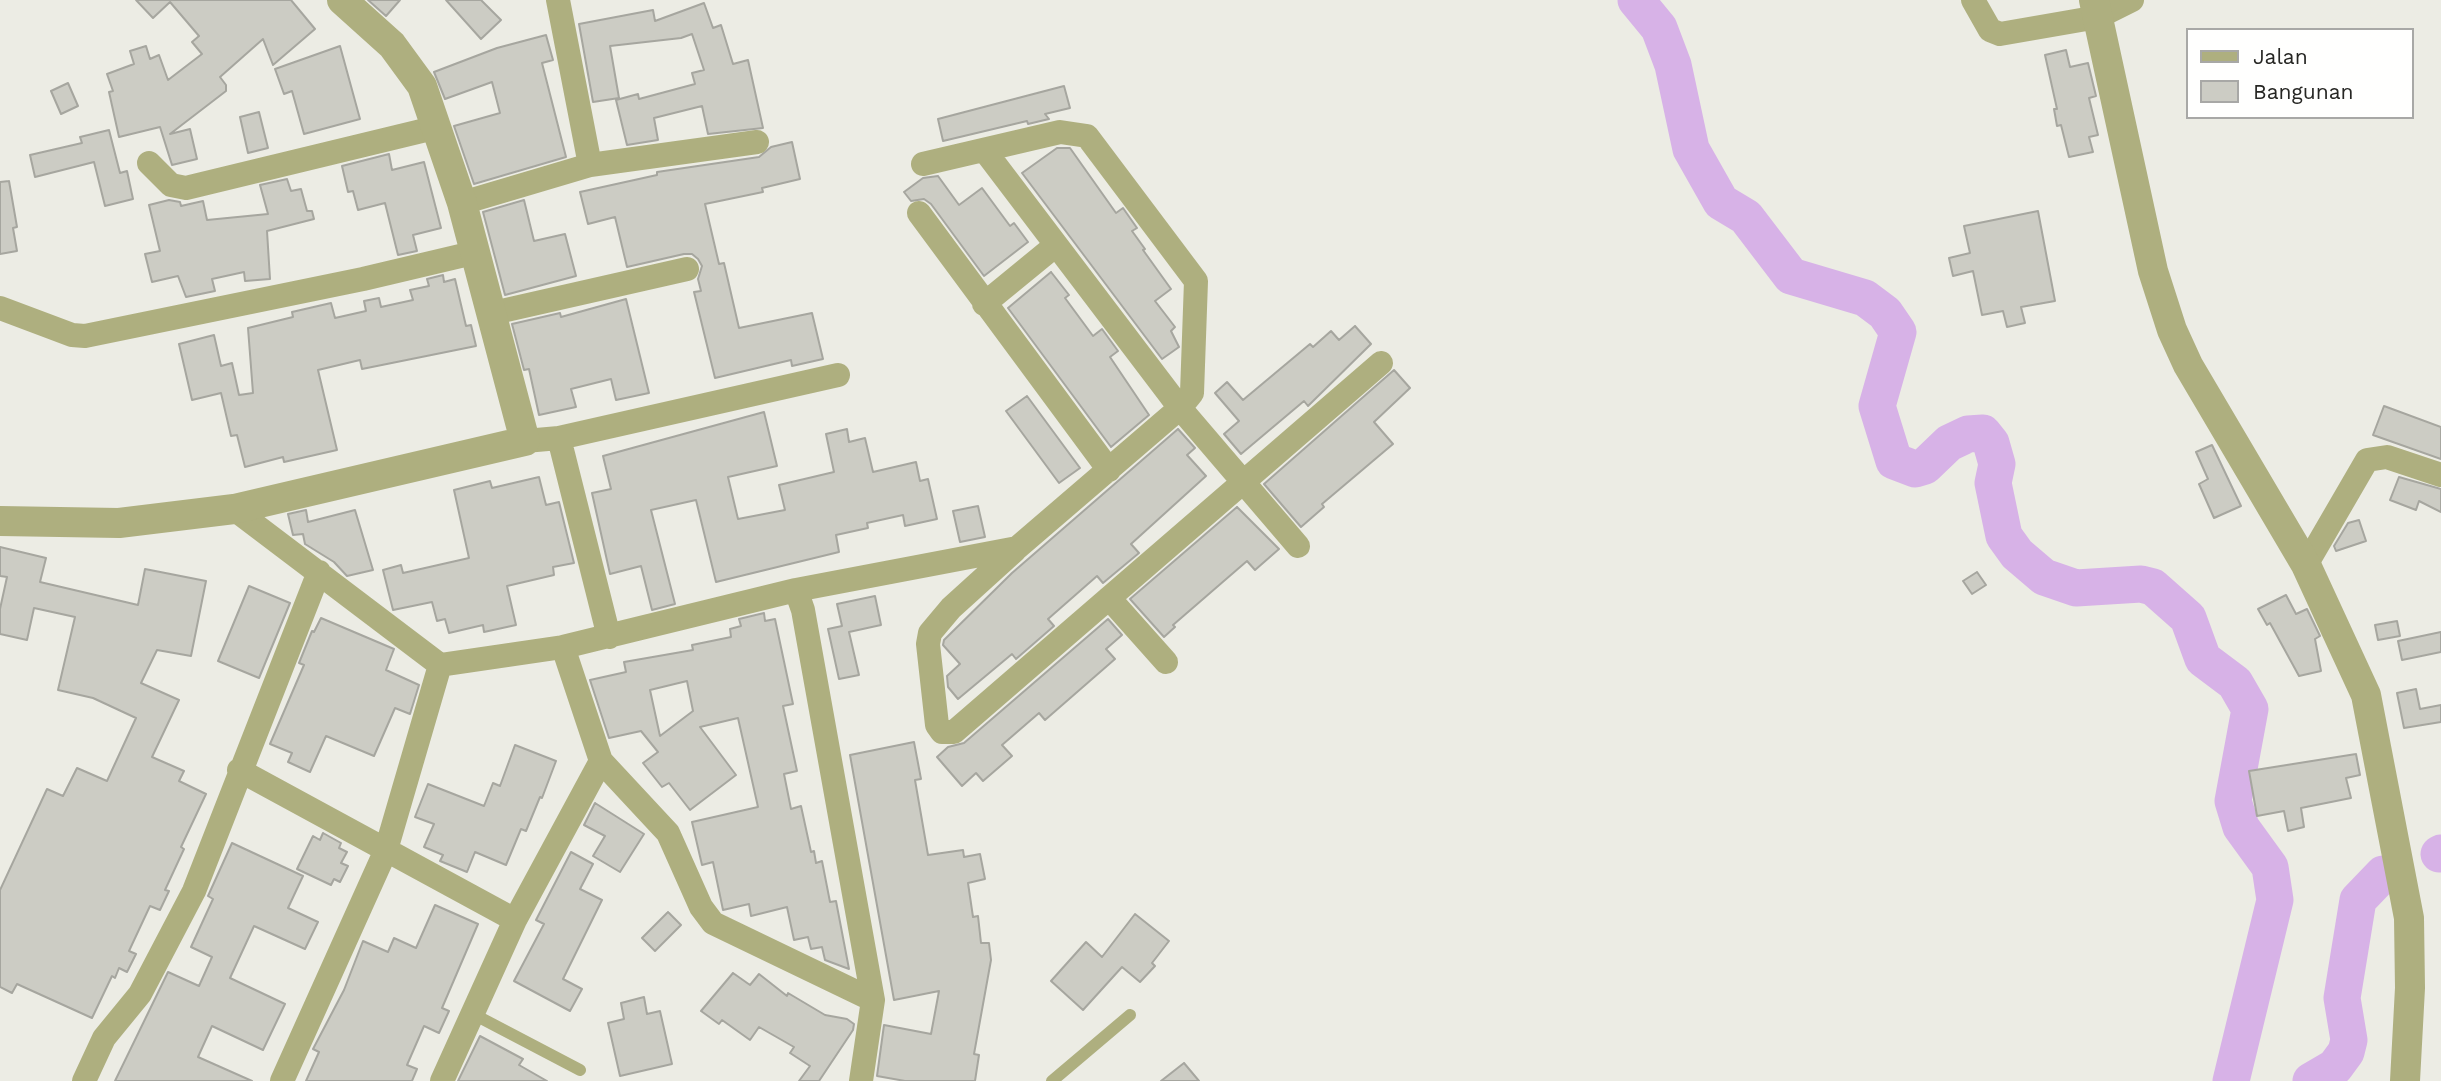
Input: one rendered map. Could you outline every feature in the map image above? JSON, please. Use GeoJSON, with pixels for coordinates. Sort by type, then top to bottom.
{"type":"FeatureCollection","features":[{"type":"Feature","properties":{"kind":"street"},"geometry":{"type":"LineString","coordinates":[[342,0],[409,65],[422,86],[462,203],[473,253],[493,313],[525,441]]}},
{"type":"Feature","properties":{"kind":"street"},"geometry":{"type":"LineString","coordinates":[[558,0],[590,165]]}},
{"type":"Feature","properties":{"kind":"street"},"geometry":{"type":"LineString","coordinates":[[1973,0],[1990,30],[2000,34],[2132,0]]}},
{"type":"Feature","properties":{"kind":"street"},"geometry":{"type":"LineString","coordinates":[[2096,8],[2153,271],[2172,330],[2188,365],[2306,565],[2366,695],[2409,918],[2410,988],[2404,1081]]}},
{"type":"Feature","properties":{"kind":"street"},"geometry":{"type":"LineString","coordinates":[[149,163],[171,185],[186,188],[438,127]]}},
{"type":"Feature","properties":{"kind":"street"},"geometry":{"type":"LineString","coordinates":[[923,164],[1060,132],[1081,133],[1087,136],[1196,281],[1192,389],[1189,398],[1110,470],[1017,548],[951,608],[930,633],[937,725],[942,732],[954,732],[1381,363]]}},
{"type":"Feature","properties":{"kind":"street"},"geometry":{"type":"LineString","coordinates":[[462,203],[590,165],[757,142]]}},
{"type":"Feature","properties":{"kind":"street"},"geometry":{"type":"LineString","coordinates":[[985,151],[1180,408],[1298,546]]}},
{"type":"Feature","properties":{"kind":"street"},"geometry":{"type":"LineString","coordinates":[[919,214],[1110,470]]}},
{"type":"Feature","properties":{"kind":"street"},"geometry":{"type":"LineString","coordinates":[[984,304],[1056,245]]}},
{"type":"Feature","properties":{"kind":"street"},"geometry":{"type":"LineString","coordinates":[[0,308],[72,335],[85,336],[363,279],[473,253]]}},
{"type":"Feature","properties":{"kind":"street"},"geometry":{"type":"LineString","coordinates":[[493,313],[687,269]]}},
{"type":"Feature","properties":{"kind":"street"},"geometry":{"type":"LineString","coordinates":[[0,521],[119,523],[234,509],[525,441],[559,438],[838,375]]}},
{"type":"Feature","properties":{"kind":"street"},"geometry":{"type":"LineString","coordinates":[[559,438],[609,638]]}},
{"type":"Feature","properties":{"kind":"street"},"geometry":{"type":"LineString","coordinates":[[2306,565],[2367,460],[2387,457],[2441,475]]}},
{"type":"Feature","properties":{"kind":"street"},"geometry":{"type":"LineString","coordinates":[[234,509],[440,665],[609,638],[796,590],[1017,548]]}},
{"type":"Feature","properties":{"kind":"street"},"geometry":{"type":"LineString","coordinates":[[84,1081],[104,1038],[140,994],[194,891],[239,770],[319,572]]}},
{"type":"Feature","properties":{"kind":"street"},"geometry":{"type":"LineString","coordinates":[[796,590],[803,610],[873,1000],[861,1081]]}},
{"type":"Feature","properties":{"kind":"street"},"geometry":{"type":"LineString","coordinates":[[1109,598],[1166,662]]}},
{"type":"Feature","properties":{"kind":"street"},"geometry":{"type":"LineString","coordinates":[[563,647],[601,761],[668,833],[701,907],[713,923],[873,1000]]}},
{"type":"Feature","properties":{"kind":"street"},"geometry":{"type":"LineString","coordinates":[[282,1081],[386,850],[440,665]]}},
{"type":"Feature","properties":{"kind":"street"},"geometry":{"type":"LineString","coordinates":[[442,1081],[475,1015],[515,920],[601,761]]}},
{"type":"Feature","properties":{"kind":"street"},"geometry":{"type":"LineString","coordinates":[[239,770],[515,920]]}},
{"type":"Feature","properties":{"kind":"lane"},"geometry":{"type":"LineString","coordinates":[[475,1015],[580,1070]]}},
{"type":"Feature","properties":{"kind":"lane"},"geometry":{"type":"LineString","coordinates":[[1052,1081],[1130,1015]]}},
{"type":"Feature","properties":{"kind":"building"},"geometry":{"type":"Polygon","coordinates":[[[136,0],[291,0],[315,29],[273,65],[263,39],[220,77],[226,85],[226,91],[170,134],[190,129],[197,159],[172,165],[160,127],[119,137],[109,92],[113,91],[107,74],[134,64],[130,51],[146,46],[150,59],[159,55],[168,80],[202,54],[192,42],[199,36],[170,2],[153,18],[136,0]]]}},
{"type":"Feature","properties":{"kind":"building"},"geometry":{"type":"Polygon","coordinates":[[[368,0],[400,0],[386,16],[368,0]]]}},
{"type":"Feature","properties":{"kind":"building"},"geometry":{"type":"Polygon","coordinates":[[[446,0],[481,0],[501,20],[481,39],[446,0]]]}},
{"type":"Feature","properties":{"kind":"building"},"geometry":{"type":"Polygon","coordinates":[[[704,3],[713,28],[721,25],[733,64],[748,60],[763,128],[708,134],[702,106],[654,118],[658,140],[627,145],[616,100],[638,94],[639,99],[695,84],[692,73],[704,70],[692,34],[681,38],[610,46],[619,98],[593,102],[579,24],[653,10],[655,21],[704,3]]]}},
{"type":"Feature","properties":{"kind":"building"},"geometry":{"type":"Polygon","coordinates":[[[546,35],[553,60],[542,63],[566,157],[474,184],[454,126],[500,113],[492,82],[445,99],[434,72],[497,48],[546,35]]]}},
{"type":"Feature","properties":{"kind":"building"},"geometry":{"type":"Polygon","coordinates":[[[340,46],[360,119],[304,134],[292,91],[284,94],[275,69],[340,46]]]}},
{"type":"Feature","properties":{"kind":"building"},"geometry":{"type":"Polygon","coordinates":[[[2066,50],[2070,67],[2088,63],[2096,96],[2089,98],[2098,135],[2089,137],[2093,152],[2069,157],[2061,125],[2057,126],[2054,109],[2057,109],[2045,55],[2066,50]]]}},
{"type":"Feature","properties":{"kind":"building"},"geometry":{"type":"Polygon","coordinates":[[[68,83],[78,106],[61,114],[51,91],[68,83]]]}},
{"type":"Feature","properties":{"kind":"building"},"geometry":{"type":"Polygon","coordinates":[[[1064,86],[1070,108],[1045,114],[1049,119],[1028,124],[1027,121],[943,141],[938,119],[1064,86]]]}},
{"type":"Feature","properties":{"kind":"building"},"geometry":{"type":"Polygon","coordinates":[[[259,112],[268,148],[248,153],[240,117],[259,112]]]}},
{"type":"Feature","properties":{"kind":"building"},"geometry":{"type":"Polygon","coordinates":[[[109,130],[120,173],[127,171],[133,199],[105,206],[94,162],[35,177],[30,155],[82,143],[80,137],[109,130]]]}},
{"type":"Feature","properties":{"kind":"building"},"geometry":{"type":"Polygon","coordinates":[[[792,142],[800,179],[762,188],[763,192],[705,204],[719,264],[724,263],[739,328],[812,313],[823,359],[792,366],[791,360],[715,378],[694,292],[701,291],[698,279],[702,266],[698,259],[692,254],[684,254],[627,267],[615,217],[588,224],[580,192],[657,175],[657,172],[759,157],[771,147],[792,142]]]}},
{"type":"Feature","properties":{"kind":"building"},"geometry":{"type":"Polygon","coordinates":[[[1057,148],[1070,148],[1116,213],[1123,208],[1137,228],[1132,231],[1145,249],[1143,250],[1171,289],[1155,301],[1175,327],[1171,331],[1179,347],[1162,359],[1022,173],[1057,148]]]}},
{"type":"Feature","properties":{"kind":"building"},"geometry":{"type":"Polygon","coordinates":[[[389,154],[392,170],[424,162],[441,228],[413,235],[417,251],[398,255],[385,203],[358,210],[353,191],[348,192],[342,166],[389,154]]]}},
{"type":"Feature","properties":{"kind":"building"},"geometry":{"type":"Polygon","coordinates":[[[938,176],[959,205],[982,188],[1010,226],[1014,223],[1028,242],[984,276],[931,204],[924,199],[911,201],[904,192],[923,178],[938,176]]]}},
{"type":"Feature","properties":{"kind":"building"},"geometry":{"type":"Polygon","coordinates":[[[287,179],[291,191],[301,189],[307,211],[312,211],[314,219],[267,231],[270,279],[245,281],[244,272],[212,279],[215,291],[186,297],[178,276],[152,282],[145,254],[160,251],[149,205],[169,200],[180,202],[181,206],[203,201],[207,220],[268,214],[260,185],[287,179]]]}},
{"type":"Feature","properties":{"kind":"building"},"geometry":{"type":"Polygon","coordinates":[[[9,181],[17,227],[13,228],[17,251],[0,254],[0,182],[9,181]]]}},
{"type":"Feature","properties":{"kind":"building"},"geometry":{"type":"Polygon","coordinates":[[[524,200],[534,241],[565,234],[576,276],[505,295],[483,212],[524,200]]]}},
{"type":"Feature","properties":{"kind":"building"},"geometry":{"type":"Polygon","coordinates":[[[2038,211],[2055,301],[2021,307],[2025,323],[2007,327],[2003,311],[1982,315],[1973,271],[1953,276],[1949,258],[1970,253],[1964,226],[2038,211]]]}},
{"type":"Feature","properties":{"kind":"building"},"geometry":{"type":"Polygon","coordinates":[[[1051,272],[1069,295],[1065,298],[1093,336],[1102,329],[1118,351],[1110,357],[1149,415],[1111,447],[1008,308],[1051,272]]]}},
{"type":"Feature","properties":{"kind":"building"},"geometry":{"type":"Polygon","coordinates":[[[443,275],[444,282],[455,279],[466,326],[471,325],[476,346],[362,369],[360,360],[318,370],[337,450],[284,462],[283,457],[245,467],[237,435],[231,436],[221,393],[192,400],[179,344],[214,335],[221,366],[232,363],[239,395],[253,393],[248,328],[293,317],[292,312],[331,303],[335,318],[366,311],[364,301],[379,298],[381,307],[413,300],[410,290],[429,286],[427,279],[443,275]]]}},
{"type":"Feature","properties":{"kind":"building"},"geometry":{"type":"Polygon","coordinates":[[[626,299],[649,393],[616,400],[611,379],[571,389],[576,407],[539,415],[529,369],[524,370],[512,324],[560,313],[561,317],[626,299]]]}},
{"type":"Feature","properties":{"kind":"building"},"geometry":{"type":"Polygon","coordinates":[[[1355,326],[1371,344],[1308,406],[1304,401],[1241,454],[1224,434],[1239,421],[1215,393],[1227,382],[1243,400],[1310,344],[1313,347],[1331,331],[1339,340],[1355,326]]]}},
{"type":"Feature","properties":{"kind":"building"},"geometry":{"type":"Polygon","coordinates":[[[1394,370],[1410,388],[1374,422],[1393,444],[1322,504],[1324,507],[1301,527],[1264,484],[1394,370]]]}},
{"type":"Feature","properties":{"kind":"building"},"geometry":{"type":"Polygon","coordinates":[[[1027,396],[1080,468],[1059,483],[1006,411],[1027,396]]]}},
{"type":"Feature","properties":{"kind":"building"},"geometry":{"type":"Polygon","coordinates":[[[2384,406],[2441,427],[2441,459],[2373,435],[2384,406]]]}},
{"type":"Feature","properties":{"kind":"building"},"geometry":{"type":"Polygon","coordinates":[[[764,412],[777,466],[728,477],[738,519],[785,510],[779,485],[834,472],[826,434],[847,429],[849,442],[865,438],[873,472],[916,462],[920,481],[928,479],[937,519],[905,526],[903,515],[867,523],[868,528],[836,535],[839,552],[716,582],[696,500],[651,510],[675,604],[652,610],[641,566],[610,574],[592,493],[611,489],[603,456],[764,412]]]}},
{"type":"Feature","properties":{"kind":"building"},"geometry":{"type":"Polygon","coordinates":[[[1178,429],[1195,448],[1187,455],[1206,476],[1131,544],[1139,553],[1103,583],[1097,576],[1048,619],[1054,626],[1016,659],[1012,654],[958,699],[948,687],[947,676],[960,664],[943,645],[944,640],[1012,573],[1178,429]]]}},
{"type":"Feature","properties":{"kind":"building"},"geometry":{"type":"Polygon","coordinates":[[[2212,445],[2241,506],[2214,518],[2199,484],[2208,479],[2196,452],[2212,445]]]}},
{"type":"Feature","properties":{"kind":"building"},"geometry":{"type":"Polygon","coordinates":[[[539,477],[546,505],[559,502],[574,563],[553,567],[554,575],[507,586],[516,625],[484,632],[483,625],[449,633],[445,619],[437,621],[432,602],[393,610],[383,570],[401,565],[403,573],[469,558],[454,490],[490,481],[492,488],[539,477]]]}},
{"type":"Feature","properties":{"kind":"building"},"geometry":{"type":"Polygon","coordinates":[[[2399,477],[2441,489],[2441,512],[2419,501],[2416,510],[2390,500],[2399,477]]]}},
{"type":"Feature","properties":{"kind":"building"},"geometry":{"type":"Polygon","coordinates":[[[978,506],[985,537],[960,542],[953,511],[978,506]]]}},
{"type":"Feature","properties":{"kind":"building"},"geometry":{"type":"Polygon","coordinates":[[[1237,507],[1279,549],[1255,570],[1247,561],[1173,625],[1175,627],[1164,637],[1130,599],[1237,507]]]}},
{"type":"Feature","properties":{"kind":"building"},"geometry":{"type":"Polygon","coordinates":[[[306,510],[308,522],[355,510],[373,570],[347,576],[334,562],[305,544],[303,534],[293,535],[288,514],[306,510]]]}},
{"type":"Feature","properties":{"kind":"building"},"geometry":{"type":"Polygon","coordinates":[[[2359,520],[2366,541],[2336,551],[2334,546],[2348,523],[2359,520]]]}},
{"type":"Feature","properties":{"kind":"building"},"geometry":{"type":"Polygon","coordinates":[[[0,547],[46,558],[40,582],[138,605],[145,569],[206,581],[191,656],[157,650],[141,683],[179,700],[152,757],[184,771],[179,781],[206,794],[181,847],[184,849],[165,890],[169,891],[160,910],[150,906],[129,951],[136,954],[127,972],[119,968],[115,978],[112,976],[92,1018],[17,984],[12,993],[0,987],[0,890],[47,789],[63,796],[77,768],[107,781],[136,718],[93,698],[58,690],[75,617],[34,608],[27,640],[0,634],[0,609],[7,577],[0,576],[0,547]]]}},
{"type":"Feature","properties":{"kind":"building"},"geometry":{"type":"Polygon","coordinates":[[[1977,572],[1986,585],[1972,594],[1963,581],[1977,572]]]}},
{"type":"Feature","properties":{"kind":"building"},"geometry":{"type":"Polygon","coordinates":[[[249,586],[290,603],[259,678],[218,661],[249,586]]]}},
{"type":"Feature","properties":{"kind":"building"},"geometry":{"type":"Polygon","coordinates":[[[2286,595],[2296,614],[2307,609],[2320,636],[2315,639],[2321,671],[2299,676],[2270,623],[2267,625],[2258,609],[2286,595]]]}},
{"type":"Feature","properties":{"kind":"building"},"geometry":{"type":"Polygon","coordinates":[[[875,596],[881,625],[849,632],[859,675],[839,679],[828,629],[842,626],[837,604],[875,596]]]}},
{"type":"Feature","properties":{"kind":"building"},"geometry":{"type":"Polygon","coordinates":[[[764,613],[765,621],[775,619],[793,704],[783,706],[797,771],[784,774],[791,809],[801,806],[811,852],[814,851],[816,863],[822,861],[830,902],[836,901],[849,969],[825,960],[822,947],[811,949],[808,937],[794,940],[787,907],[751,916],[749,904],[723,910],[713,862],[702,865],[692,822],[758,807],[738,718],[700,727],[736,775],[690,810],[669,783],[662,787],[643,763],[658,752],[641,731],[609,738],[590,680],[626,672],[624,662],[693,650],[692,645],[731,637],[730,629],[741,626],[739,619],[764,613]],[[687,681],[650,690],[660,736],[693,711],[687,681]]]}},
{"type":"Feature","properties":{"kind":"building"},"geometry":{"type":"Polygon","coordinates":[[[321,618],[394,649],[386,670],[419,685],[410,714],[395,708],[374,756],[326,736],[310,772],[288,762],[292,753],[270,744],[304,665],[299,663],[312,631],[314,632],[321,618]]]}},
{"type":"Feature","properties":{"kind":"building"},"geometry":{"type":"Polygon","coordinates":[[[1108,619],[1122,635],[1106,649],[1115,659],[1045,720],[1039,713],[1002,745],[1012,756],[983,781],[976,773],[962,786],[937,757],[948,747],[964,743],[1108,619]]]}},
{"type":"Feature","properties":{"kind":"building"},"geometry":{"type":"Polygon","coordinates":[[[2397,621],[2400,636],[2378,640],[2375,625],[2397,621]]]}},
{"type":"Feature","properties":{"kind":"building"},"geometry":{"type":"Polygon","coordinates":[[[2441,632],[2441,652],[2402,660],[2398,641],[2441,632]]]}},
{"type":"Feature","properties":{"kind":"building"},"geometry":{"type":"Polygon","coordinates":[[[2416,689],[2420,709],[2441,705],[2441,722],[2404,728],[2397,693],[2416,689]]]}},
{"type":"Feature","properties":{"kind":"building"},"geometry":{"type":"Polygon","coordinates":[[[914,742],[921,779],[915,780],[928,855],[963,850],[964,857],[980,854],[985,879],[968,883],[973,917],[978,916],[981,943],[989,943],[991,960],[974,1054],[979,1055],[975,1081],[905,1081],[877,1076],[884,1025],[931,1034],[939,991],[894,1000],[850,755],[914,742]]]}},
{"type":"Feature","properties":{"kind":"building"},"geometry":{"type":"Polygon","coordinates":[[[515,745],[556,761],[542,798],[540,797],[526,831],[521,829],[506,865],[475,852],[467,872],[440,861],[443,855],[424,847],[434,824],[415,817],[428,784],[484,806],[493,783],[500,786],[515,745]]]}},
{"type":"Feature","properties":{"kind":"building"},"geometry":{"type":"Polygon","coordinates":[[[2356,754],[2360,775],[2346,778],[2351,798],[2301,808],[2304,827],[2288,831],[2284,811],[2257,816],[2249,771],[2356,754]]]}},
{"type":"Feature","properties":{"kind":"building"},"geometry":{"type":"Polygon","coordinates":[[[595,803],[644,834],[620,872],[593,856],[605,836],[584,825],[595,803]]]}},
{"type":"Feature","properties":{"kind":"building"},"geometry":{"type":"Polygon","coordinates":[[[323,833],[341,843],[339,848],[347,852],[341,863],[348,866],[340,882],[334,879],[331,885],[297,869],[313,836],[320,840],[323,833]]]}},
{"type":"Feature","properties":{"kind":"building"},"geometry":{"type":"Polygon","coordinates":[[[232,843],[303,876],[288,908],[318,922],[305,949],[254,926],[230,978],[285,1004],[263,1050],[212,1026],[198,1057],[252,1081],[115,1081],[168,972],[199,986],[212,957],[191,947],[213,899],[208,896],[232,843]]]}},
{"type":"Feature","properties":{"kind":"building"},"geometry":{"type":"Polygon","coordinates":[[[571,852],[593,864],[580,889],[602,900],[563,979],[582,989],[570,1011],[514,981],[544,924],[536,920],[571,852]]]}},
{"type":"Feature","properties":{"kind":"building"},"geometry":{"type":"Polygon","coordinates":[[[435,905],[478,924],[442,1008],[449,1011],[439,1033],[424,1026],[407,1065],[417,1069],[412,1081],[306,1081],[319,1052],[313,1049],[344,990],[363,941],[388,952],[394,938],[416,948],[435,905]]]}},
{"type":"Feature","properties":{"kind":"building"},"geometry":{"type":"Polygon","coordinates":[[[668,912],[681,925],[655,951],[642,938],[668,912]]]}},
{"type":"Feature","properties":{"kind":"building"},"geometry":{"type":"Polygon","coordinates":[[[1135,914],[1169,941],[1152,963],[1155,966],[1140,982],[1122,967],[1083,1010],[1051,981],[1086,942],[1102,957],[1135,914]]]}},
{"type":"Feature","properties":{"kind":"building"},"geometry":{"type":"Polygon","coordinates":[[[733,973],[750,985],[759,974],[787,996],[788,993],[825,1015],[847,1019],[854,1024],[853,1030],[819,1081],[799,1081],[810,1066],[790,1053],[794,1047],[759,1027],[750,1040],[722,1020],[719,1024],[701,1011],[733,973]]]}},
{"type":"Feature","properties":{"kind":"building"},"geometry":{"type":"Polygon","coordinates":[[[644,997],[647,1014],[660,1011],[672,1064],[620,1076],[608,1023],[624,1019],[621,1003],[644,997]]]}},
{"type":"Feature","properties":{"kind":"building"},"geometry":{"type":"Polygon","coordinates":[[[480,1036],[523,1059],[519,1065],[547,1081],[458,1081],[480,1036]]]}},
{"type":"Feature","properties":{"kind":"building"},"geometry":{"type":"Polygon","coordinates":[[[1184,1063],[1199,1081],[1161,1081],[1184,1063]]]}},
{"type":"Feature","properties":{"kind":"waterway"},"geometry":{"type":"LineString","coordinates":[[1636,0],[1659,28],[1673,65],[1691,149],[1721,202],[1746,217],[1791,276],[1865,298],[1885,313],[1898,332],[1877,406],[1894,461],[1915,469],[1925,466],[1949,443],[1968,434],[1983,433],[1991,443],[1997,464],[1993,483],[2004,536],[2017,554],[2044,577],[2076,588],[2141,584],[2153,587],[2188,618],[2203,659],[2235,683],[2250,709],[2233,801],[2241,827],[2270,867],[2275,900],[2231,1081]]}},
{"type":"Feature","properties":{"kind":"waterway"},"geometry":{"type":"LineString","coordinates":[[2311,1081],[2335,1067],[2346,1052],[2349,1040],[2342,998],[2358,900],[2383,874]]}}]}
